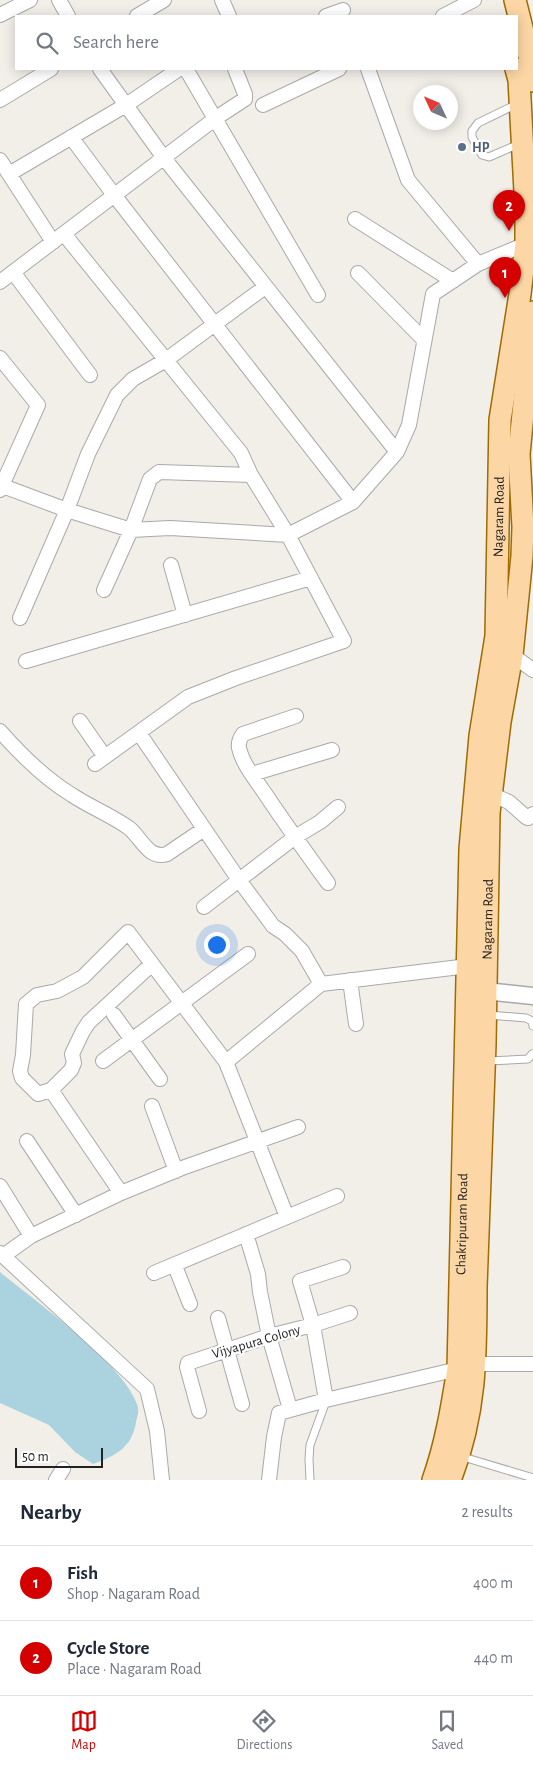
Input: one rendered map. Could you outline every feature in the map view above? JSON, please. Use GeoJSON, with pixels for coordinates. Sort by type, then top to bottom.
{"type":"FeatureCollection","features":[{"type":"Feature","properties":{"kind":"main road"},"geometry":{"type":"LineString","coordinates":[[501,0],[504,15]]}},
{"type":"Feature","properties":{"kind":"main road"},"geometry":{"type":"LineString","coordinates":[[515,0],[533,72],[533,81]]}},
{"type":"Feature","properties":{"kind":"main road","name":"Nagaram Road"},"geometry":{"type":"LineString","coordinates":[[485,991],[488,953],[489,813],[500,722],[512,655],[523,528],[518,454],[526,210],[519,80],[516,70]]}},
{"type":"Feature","properties":{"kind":"main road","name":"Nagaram Road"},"geometry":{"type":"LineString","coordinates":[[468,966],[470,849],[480,736],[496,636],[500,420],[522,335],[533,312]]}},
{"type":"Feature","properties":{"kind":"main road","name":"Chakripuram Road"},"geometry":{"type":"LineString","coordinates":[[450,1480],[460,1456],[470,1414],[467,1366],[468,966]]}},
{"type":"Feature","properties":{"kind":"main road","name":"Chakripuram Road"},"geometry":{"type":"LineString","coordinates":[[468,1300],[485,1062],[485,991]]}},
{"type":"Feature","properties":{"kind":"main road","name":"Chakripuram Road"},"geometry":{"type":"LineString","coordinates":[[433,1480],[440,1461],[450,1415],[467,1366]]}},
{"type":"Feature","properties":{"kind":"street"},"geometry":{"type":"LineString","coordinates":[[0,15],[30,0]]}},
{"type":"Feature","properties":{"kind":"street"},"geometry":{"type":"LineString","coordinates":[[59,0],[67,15]]}},
{"type":"Feature","properties":{"kind":"street"},"geometry":{"type":"LineString","coordinates":[[140,15],[164,0]]}},
{"type":"Feature","properties":{"kind":"street"},"geometry":{"type":"LineString","coordinates":[[222,0],[229,15]]}},
{"type":"Feature","properties":{"kind":"street"},"geometry":{"type":"LineString","coordinates":[[445,15],[474,0]]}},
{"type":"Feature","properties":{"kind":"street"},"geometry":{"type":"LineString","coordinates":[[328,15],[343,9]]}},
{"type":"Feature","properties":{"kind":"street"},"geometry":{"type":"LineString","coordinates":[[0,100],[49,70]]}},
{"type":"Feature","properties":{"kind":"street"},"geometry":{"type":"LineString","coordinates":[[101,70],[164,158],[397,452]]}},
{"type":"Feature","properties":{"kind":"street"},"geometry":{"type":"LineString","coordinates":[[9,174],[126,105],[178,70]]}},
{"type":"Feature","properties":{"kind":"street"},"geometry":{"type":"LineString","coordinates":[[187,70],[318,295]]}},
{"type":"Feature","properties":{"kind":"street"},"geometry":{"type":"LineString","coordinates":[[90,374],[5,274],[58,238],[216,118],[245,99],[245,94],[235,70]]}},
{"type":"Feature","properties":{"kind":"street"},"geometry":{"type":"LineString","coordinates":[[263,105],[337,70]]}},
{"type":"Feature","properties":{"kind":"street"},"geometry":{"type":"LineString","coordinates":[[368,70],[408,180],[478,264]]}},
{"type":"Feature","properties":{"kind":"street"},"geometry":{"type":"LineString","coordinates":[[72,137],[114,195],[354,502]]}},
{"type":"Feature","properties":{"kind":"street"},"geometry":{"type":"LineString","coordinates":[[0,160],[58,238],[166,360],[241,453],[251,475],[288,535],[344,641],[236,678],[188,697],[100,761],[80,721]]}},
{"type":"Feature","properties":{"kind":"street"},"geometry":{"type":"LineString","coordinates":[[356,219],[453,281]]}},
{"type":"Feature","properties":{"kind":"street"},"geometry":{"type":"LineString","coordinates":[[0,358],[38,405],[1,487],[131,530],[170,528],[288,535],[354,502],[397,452],[410,425],[432,294],[478,264],[526,244]]}},
{"type":"Feature","properties":{"kind":"street"},"geometry":{"type":"LineString","coordinates":[[358,273],[424,340]]}},
{"type":"Feature","properties":{"kind":"street"},"geometry":{"type":"LineString","coordinates":[[20,618],[67,510],[88,454],[117,395],[133,379],[166,360],[265,287]]}},
{"type":"Feature","properties":{"kind":"street"},"geometry":{"type":"LineString","coordinates":[[104,590],[131,530],[150,479],[159,472],[251,475]]}},
{"type":"Feature","properties":{"kind":"street"},"geometry":{"type":"LineString","coordinates":[[171,565],[185,615]]}},
{"type":"Feature","properties":{"kind":"street"},"geometry":{"type":"LineString","coordinates":[[26,661],[311,578]]}},
{"type":"Feature","properties":{"kind":"street"},"geometry":{"type":"LineString","coordinates":[[512,655],[533,670]]}},
{"type":"Feature","properties":{"kind":"street"},"geometry":{"type":"LineString","coordinates":[[296,716],[244,734],[240,738],[239,747],[252,774],[328,883]]}},
{"type":"Feature","properties":{"kind":"street"},"geometry":{"type":"LineString","coordinates":[[0,731],[17,751],[42,773],[72,795],[131,829],[147,849],[156,854],[161,856],[167,854],[204,829]]}},
{"type":"Feature","properties":{"kind":"street"},"geometry":{"type":"LineString","coordinates":[[139,733],[238,880],[273,926],[302,951],[321,984]]}},
{"type":"Feature","properties":{"kind":"street"},"geometry":{"type":"LineString","coordinates":[[252,774],[332,750]]}},
{"type":"Feature","properties":{"kind":"street"},"geometry":{"type":"LineString","coordinates":[[491,794],[509,802],[528,818],[533,814]]}},
{"type":"Feature","properties":{"kind":"street"},"geometry":{"type":"LineString","coordinates":[[204,907],[295,837],[320,822],[338,807]]}},
{"type":"Feature","properties":{"kind":"street"},"geometry":{"type":"LineString","coordinates":[[152,964],[89,1022],[72,1054],[74,1063],[71,1070],[51,1090],[38,1094],[22,1078],[20,1071],[23,1055],[26,1004],[37,995],[57,991],[83,978],[128,932],[226,1062],[287,1217]]}},
{"type":"Feature","properties":{"kind":"street"},"geometry":{"type":"LineString","coordinates":[[103,1061],[248,954]]}},
{"type":"Feature","properties":{"kind":"street"},"geometry":{"type":"LineString","coordinates":[[226,1062],[321,984],[468,966]]}},
{"type":"Feature","properties":{"kind":"street"},"geometry":{"type":"LineString","coordinates":[[350,980],[356,1024]]}},
{"type":"Feature","properties":{"kind":"street"},"geometry":{"type":"LineString","coordinates":[[485,991],[533,996]]}},
{"type":"Feature","properties":{"kind":"street"},"geometry":{"type":"LineString","coordinates":[[114,1015],[160,1079]]}},
{"type":"Feature","properties":{"kind":"street"},"geometry":{"type":"LineString","coordinates":[[51,1090],[121,1193]]}},
{"type":"Feature","properties":{"kind":"street"},"geometry":{"type":"LineString","coordinates":[[152,1106],[176,1171]]}},
{"type":"Feature","properties":{"kind":"street"},"geometry":{"type":"LineString","coordinates":[[162,1480],[157,1431],[147,1389],[1,1255],[31,1236],[121,1193],[298,1127]]}},
{"type":"Feature","properties":{"kind":"street"},"geometry":{"type":"LineString","coordinates":[[27,1141],[76,1214]]}},
{"type":"Feature","properties":{"kind":"street"},"geometry":{"type":"LineString","coordinates":[[0,1186],[31,1236]]}},
{"type":"Feature","properties":{"kind":"street"},"geometry":{"type":"LineString","coordinates":[[154,1274],[337,1196]]}},
{"type":"Feature","properties":{"kind":"street"},"geometry":{"type":"LineString","coordinates":[[246,1234],[258,1274],[269,1336],[290,1409]]}},
{"type":"Feature","properties":{"kind":"street"},"geometry":{"type":"LineString","coordinates":[[174,1266],[190,1304]]}},
{"type":"Feature","properties":{"kind":"street"},"geometry":{"type":"LineString","coordinates":[[343,1267],[300,1281],[313,1325],[350,1313]]}},
{"type":"Feature","properties":{"kind":"street"},"geometry":{"type":"LineString","coordinates":[[218,1318],[242,1404]]}},
{"type":"Feature","properties":{"kind":"street","name":"Vijyapura Colony"},"geometry":{"type":"LineString","coordinates":[[199,1411],[188,1363],[226,1349],[313,1325],[326,1400]]}},
{"type":"Feature","properties":{"kind":"street"},"geometry":{"type":"LineString","coordinates":[[269,1480],[278,1415],[290,1409],[467,1366],[533,1364]]}},
{"type":"Feature","properties":{"kind":"lane"},"geometry":{"type":"LineString","coordinates":[[520,103],[478,124],[472,131],[472,137],[482,155],[489,156],[522,143]]}},
{"type":"Feature","properties":{"kind":"lane"},"geometry":{"type":"LineString","coordinates":[[485,1015],[526,1018],[532,1021],[533,1026]]}},
{"type":"Feature","properties":{"kind":"lane"},"geometry":{"type":"LineString","coordinates":[[485,1062],[530,1058],[532,1054]]}},
{"type":"Feature","properties":{"kind":"lane"},"geometry":{"type":"LineString","coordinates":[[310,1480],[310,1445],[326,1400]]}},
{"type":"Feature","properties":{"kind":"lane"},"geometry":{"type":"LineString","coordinates":[[460,1456],[533,1478]]}},
{"type":"Feature","properties":{"kind":"water"},"geometry":{"type":"Polygon","coordinates":[[[0,1272],[99,1354],[130,1390],[138,1407],[134,1431],[126,1445],[115,1454],[93,1464],[75,1452],[49,1425],[0,1403],[0,1272]]]}},
{"type":"Feature","properties":{"kind":"place","name":"HP"},"geometry":{"type":"Point","coordinates":[462,147]}},
{"type":"Feature","properties":{"kind":"place","name":"Cycle Store"},"geometry":{"type":"Point","coordinates":[509,231]}},
{"type":"Feature","properties":{"kind":"place","name":"Fish"},"geometry":{"type":"Point","coordinates":[505,298]}}]}
